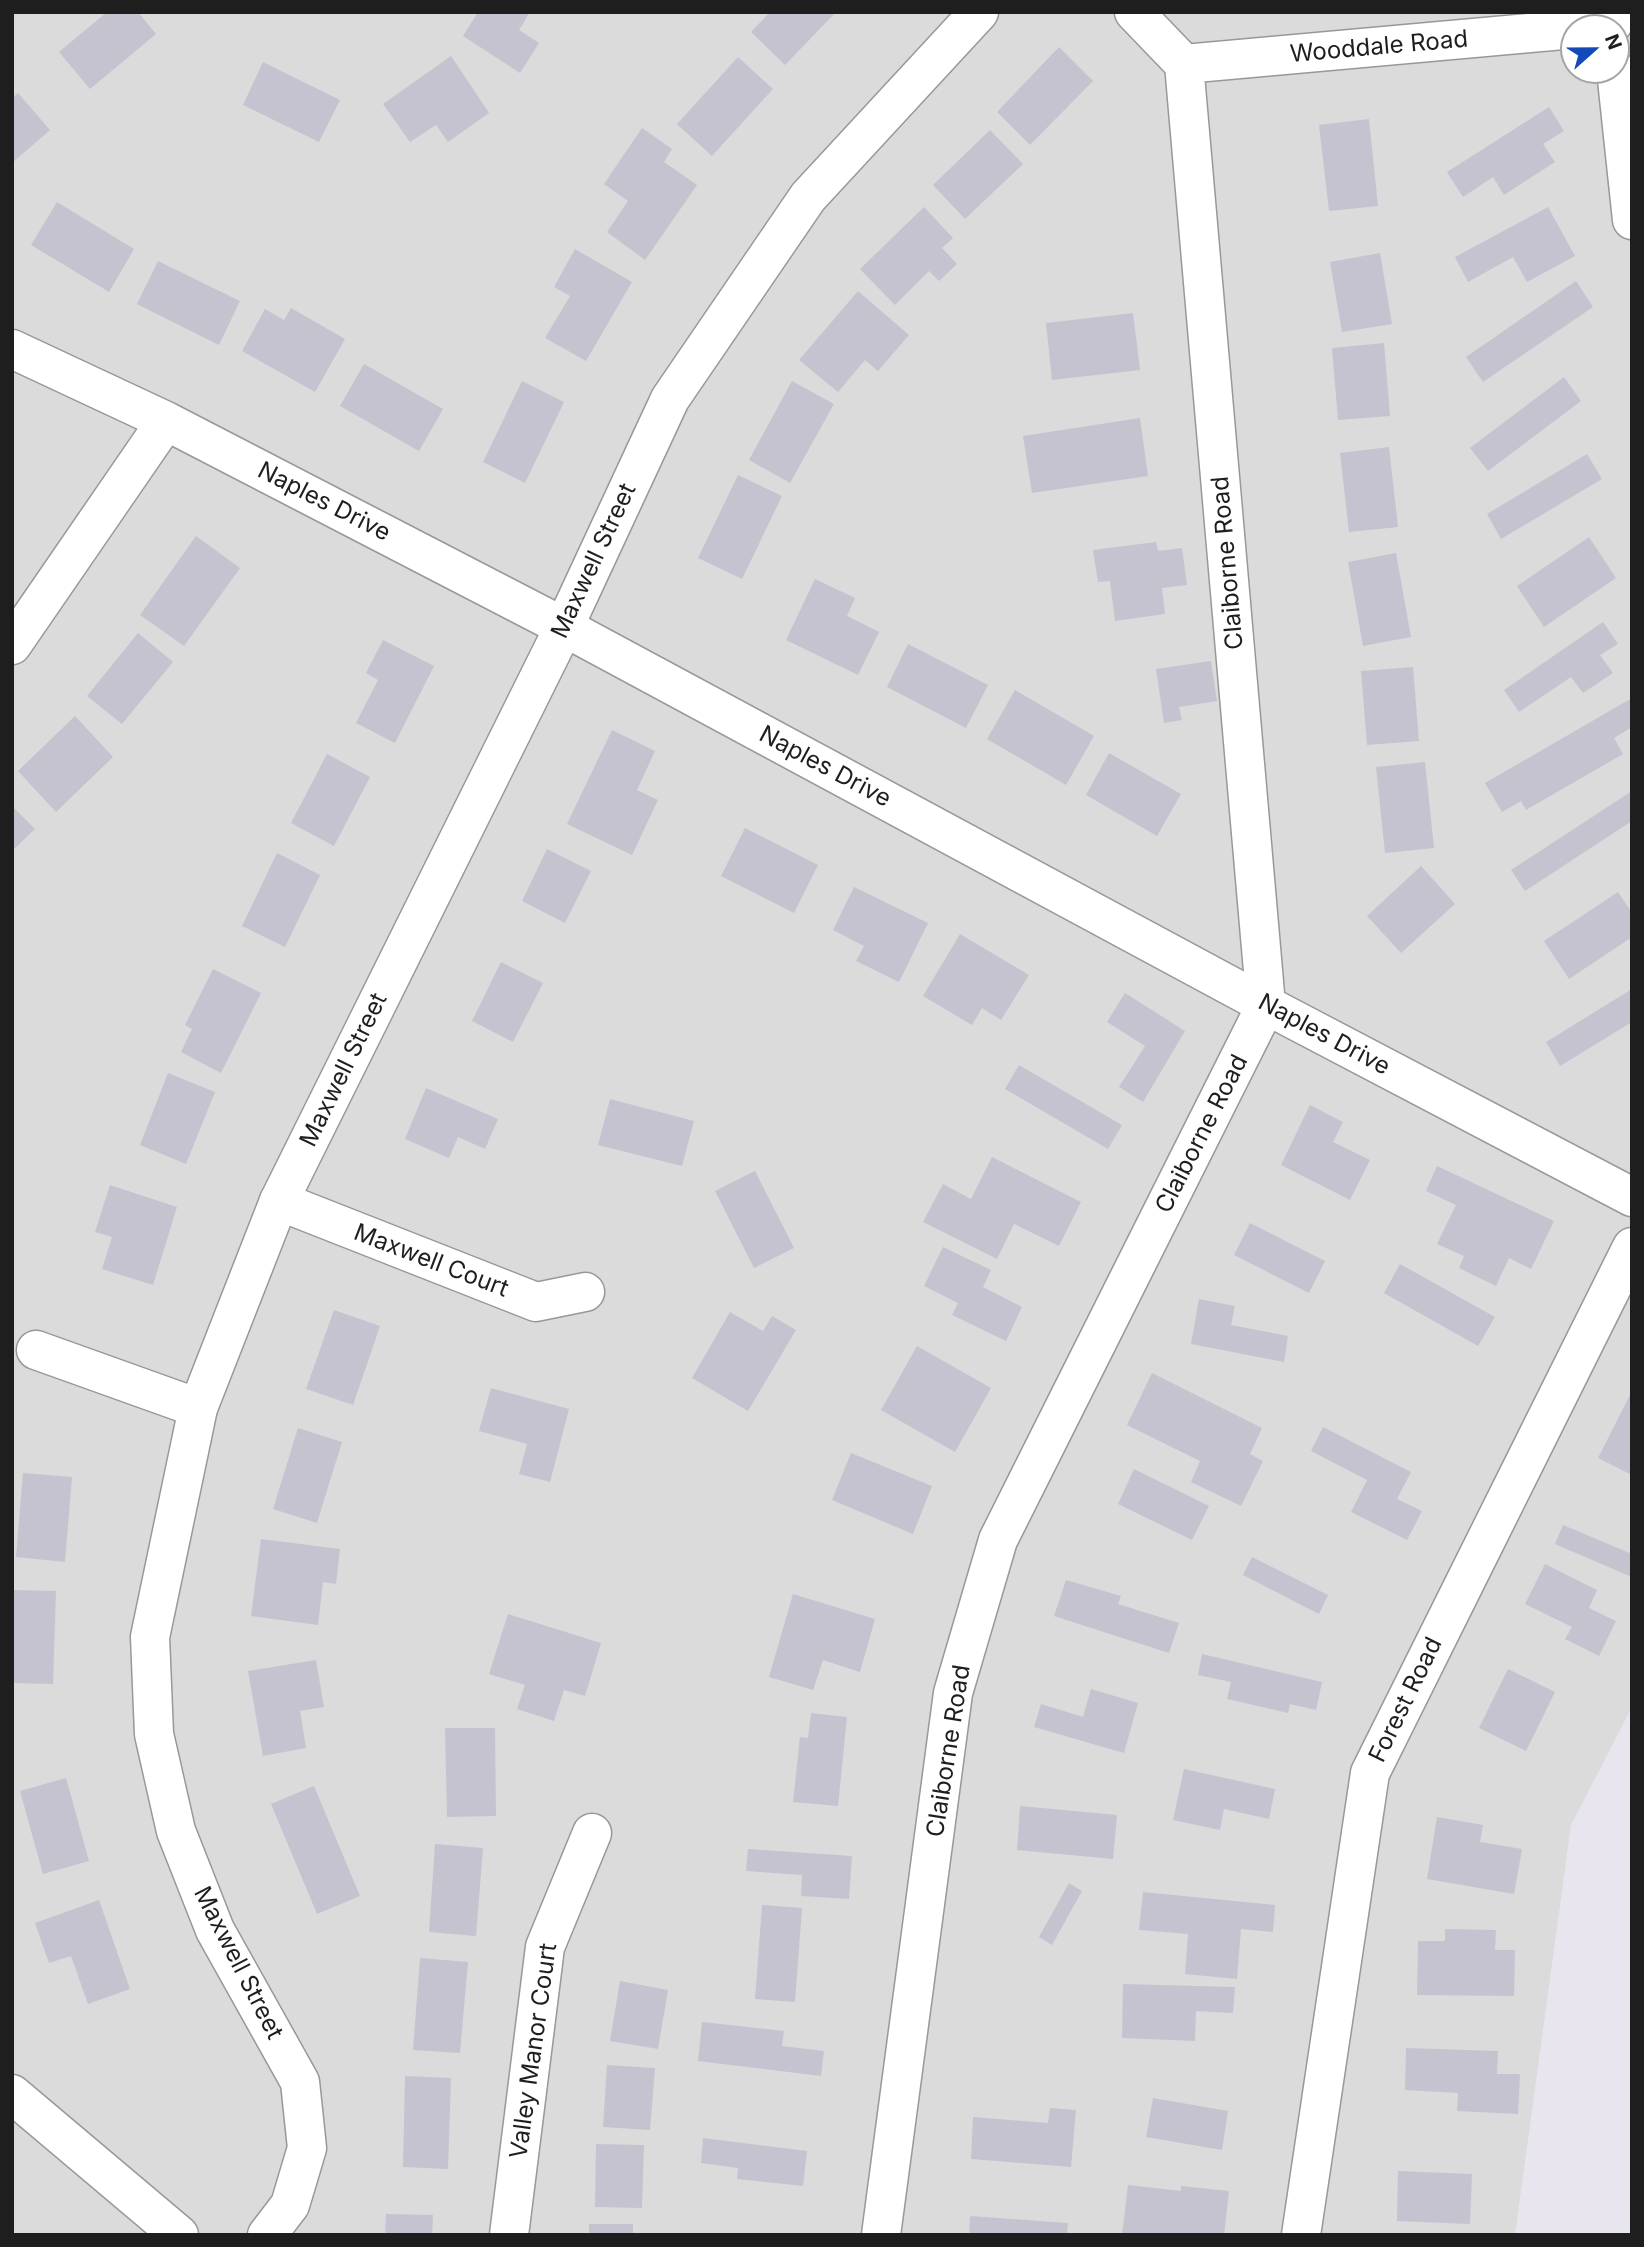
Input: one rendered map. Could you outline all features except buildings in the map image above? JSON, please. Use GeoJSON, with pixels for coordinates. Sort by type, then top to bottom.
{"type":"FeatureCollection","features":[{"type":"Feature","properties":{"kind":"street","name":"Maxwell Street"},"geometry":{"type":"LineString","coordinates":[[267,2235],[290,2205],[307,2148],[300,2082],[215,1930],[176,1831],[155,1734],[150,1637],[198,1408],[279,1201],[565,627],[670,398],[808,197],[979,12]]}},
{"type":"Feature","properties":{"kind":"street"},"geometry":{"type":"LineString","coordinates":[[1134,12],[1184,64]]}},
{"type":"Feature","properties":{"kind":"street","name":"Wooddale Road"},"geometry":{"type":"LineString","coordinates":[[1184,64],[1560,30]]}},
{"type":"Feature","properties":{"kind":"street","name":"Claiborne Road"},"geometry":{"type":"LineString","coordinates":[[881,2235],[953,1693],[998,1540],[1266,1005],[1184,64]]}},
{"type":"Feature","properties":{"kind":"street"},"geometry":{"type":"LineString","coordinates":[[1617,84],[1632,220]]}},
{"type":"Feature","properties":{"kind":"street","name":"Naples Drive"},"geometry":{"type":"LineString","coordinates":[[12,349],[166,421],[565,627],[1266,1005],[1632,1197]]}},
{"type":"Feature","properties":{"kind":"street"},"geometry":{"type":"LineString","coordinates":[[12,645],[166,421]]}},
{"type":"Feature","properties":{"kind":"street","name":"Maxwell Court"},"geometry":{"type":"LineString","coordinates":[[279,1201],[536,1302],[585,1292]]}},
{"type":"Feature","properties":{"kind":"street","name":"Forest Road"},"geometry":{"type":"LineString","coordinates":[[1301,2235],[1370,1773],[1632,1247]]}},
{"type":"Feature","properties":{"kind":"street"},"geometry":{"type":"LineString","coordinates":[[36,1350],[198,1408]]}},
{"type":"Feature","properties":{"kind":"street","name":"Valley Manor Court"},"geometry":{"type":"LineString","coordinates":[[509,2235],[545,1947],[592,1833]]}},
{"type":"Feature","properties":{"kind":"street"},"geometry":{"type":"LineString","coordinates":[[12,2094],[179,2235]]}},
{"type":"Feature","properties":{"kind":"shaded area"},"geometry":{"type":"Polygon","coordinates":[[[12,12],[1632,12],[1632,1707],[1571,1825],[1515,2235],[12,2235],[12,12]]]}}]}
